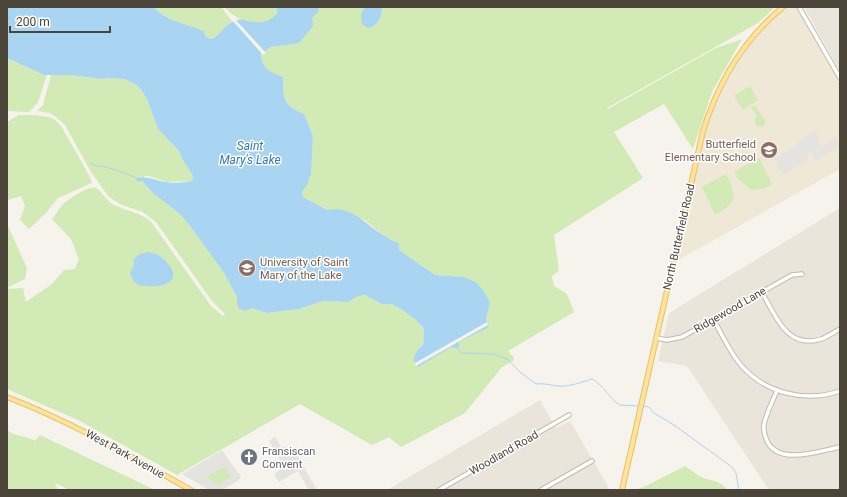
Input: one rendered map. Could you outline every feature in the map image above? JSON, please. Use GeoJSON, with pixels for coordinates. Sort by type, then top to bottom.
{"type":"FeatureCollection","features":[{"type":"Feature","properties":{"kind":"main road","name":"North Butterfield Road"},"geometry":{"type":"LineString","coordinates":[[622,490],[708,114],[722,82],[733,64],[763,25],[783,7]]}},
{"type":"Feature","properties":{"kind":"main road","name":"West Park Avenue"},"geometry":{"type":"LineString","coordinates":[[7,397],[59,418],[191,490]]}},
{"type":"Feature","properties":{"kind":"street"},"geometry":{"type":"LineString","coordinates":[[799,7],[840,78]]}},
{"type":"Feature","properties":{"kind":"street","name":"Ridgewood Lane"},"geometry":{"type":"LineString","coordinates":[[657,338],[667,340],[682,337],[792,275],[802,274]]}},
{"type":"Feature","properties":{"kind":"street"},"geometry":{"type":"LineString","coordinates":[[762,292],[780,325],[788,334],[795,338],[814,341],[840,329]]}},
{"type":"Feature","properties":{"kind":"street"},"geometry":{"type":"LineString","coordinates":[[714,319],[732,353],[742,366],[756,379],[777,390],[795,395],[812,396],[840,391]]}},
{"type":"Feature","properties":{"kind":"street"},"geometry":{"type":"LineString","coordinates":[[777,390],[764,425],[766,438],[772,448],[782,454],[793,456],[840,447]]}},
{"type":"Feature","properties":{"kind":"street","name":"Woodland Road"},"geometry":{"type":"LineString","coordinates":[[439,490],[569,416]]}},
{"type":"Feature","properties":{"kind":"street"},"geometry":{"type":"LineString","coordinates":[[542,490],[592,461]]}},
{"type":"Feature","properties":{"kind":"shaded area","name":"Butterfield Elementary School"},"geometry":{"type":"Polygon","coordinates":[[[783,7],[799,7],[840,79],[840,169],[673,263],[703,131],[726,75],[751,40],[783,7]]]}},
{"type":"Feature","properties":{"kind":"shaded area"},"geometry":{"type":"Polygon","coordinates":[[[804,7],[840,7],[840,71],[804,7]]]}},
{"type":"Feature","properties":{"kind":"shaded area"},"geometry":{"type":"Polygon","coordinates":[[[815,131],[822,145],[807,155],[809,159],[783,175],[774,159],[796,146],[795,145],[799,141],[815,131]]]}},
{"type":"Feature","properties":{"kind":"shaded area"},"geometry":{"type":"Polygon","coordinates":[[[836,138],[840,146],[816,161],[811,153],[836,138]]]}},
{"type":"Feature","properties":{"kind":"shaded area"},"geometry":{"type":"Polygon","coordinates":[[[840,208],[840,490],[769,490],[687,366],[658,361],[669,313],[840,208]]]}},
{"type":"Feature","properties":{"kind":"shaded area"},"geometry":{"type":"Polygon","coordinates":[[[540,400],[556,428],[570,421],[610,490],[387,490],[540,400]]]}},
{"type":"Feature","properties":{"kind":"shaded area"},"geometry":{"type":"Polygon","coordinates":[[[275,437],[282,448],[286,446],[289,452],[294,450],[317,490],[309,490],[298,471],[279,482],[274,474],[284,467],[269,441],[275,437]]]}},
{"type":"Feature","properties":{"kind":"shaded area"},"geometry":{"type":"Polygon","coordinates":[[[222,450],[241,475],[239,480],[222,490],[209,490],[182,474],[222,450]],[[225,466],[206,477],[218,485],[231,477],[225,466]]]}},
{"type":"Feature","properties":{"kind":"green space"},"geometry":{"type":"Polygon","coordinates":[[[154,7],[221,7],[232,21],[211,39],[206,37],[204,31],[170,19],[154,7]]]}},
{"type":"Feature","properties":{"kind":"green space"},"geometry":{"type":"Polygon","coordinates":[[[225,7],[276,7],[278,12],[269,20],[262,23],[252,23],[236,17],[225,7]]]}},
{"type":"Feature","properties":{"kind":"green space"},"geometry":{"type":"Polygon","coordinates":[[[318,7],[775,7],[758,23],[607,108],[608,109],[716,48],[742,39],[712,92],[693,149],[664,104],[614,132],[643,178],[554,235],[559,271],[552,276],[554,286],[567,294],[574,312],[508,351],[514,358],[513,361],[502,367],[465,413],[401,447],[389,437],[372,445],[300,404],[177,475],[78,420],[7,389],[7,289],[23,288],[26,302],[52,284],[64,270],[75,269],[79,259],[71,239],[52,219],[63,204],[69,199],[89,189],[96,188],[113,204],[148,219],[211,306],[223,316],[225,314],[212,301],[156,222],[143,212],[122,205],[109,197],[91,172],[65,125],[50,113],[37,111],[43,105],[51,75],[70,75],[102,79],[124,79],[140,88],[147,99],[158,129],[179,151],[193,176],[192,181],[167,182],[145,176],[139,182],[144,182],[146,187],[180,214],[190,226],[224,273],[237,297],[237,303],[267,313],[299,309],[323,301],[348,302],[358,296],[365,295],[381,304],[392,304],[414,318],[418,322],[423,332],[424,337],[422,345],[416,353],[414,360],[415,365],[487,322],[486,319],[490,303],[485,293],[463,277],[435,275],[399,250],[399,243],[384,236],[365,220],[327,210],[303,197],[302,192],[308,184],[311,176],[313,136],[304,114],[292,108],[288,104],[283,91],[283,77],[274,74],[265,66],[261,59],[261,54],[271,47],[283,45],[319,11],[318,7]]]}},
{"type":"Feature","properties":{"kind":"green space"},"geometry":{"type":"Polygon","coordinates":[[[7,58],[47,75],[38,102],[29,112],[7,111],[7,58]]]}},
{"type":"Feature","properties":{"kind":"green space"},"geometry":{"type":"Polygon","coordinates":[[[750,86],[758,100],[743,110],[734,96],[750,86]]]}},
{"type":"Feature","properties":{"kind":"green space"},"geometry":{"type":"Polygon","coordinates":[[[755,105],[766,122],[763,127],[756,125],[754,118],[757,117],[751,107],[755,105]]]}},
{"type":"Feature","properties":{"kind":"green space"},"geometry":{"type":"Polygon","coordinates":[[[19,115],[35,115],[48,117],[55,120],[61,126],[92,183],[58,198],[45,214],[29,229],[20,220],[25,206],[21,196],[8,200],[7,203],[7,122],[19,115]]]}},
{"type":"Feature","properties":{"kind":"green space"},"geometry":{"type":"Polygon","coordinates":[[[758,158],[760,159],[772,184],[766,188],[751,190],[739,180],[734,172],[758,158]]]}},
{"type":"Feature","properties":{"kind":"green space"},"geometry":{"type":"Polygon","coordinates":[[[726,174],[731,184],[734,199],[725,209],[715,215],[702,187],[726,174]]]}},
{"type":"Feature","properties":{"kind":"green space"},"geometry":{"type":"Polygon","coordinates":[[[7,224],[27,268],[25,279],[7,288],[7,224]]]}},
{"type":"Feature","properties":{"kind":"green space"},"geometry":{"type":"Polygon","coordinates":[[[7,430],[13,434],[35,441],[40,435],[155,490],[69,490],[55,483],[58,490],[7,490],[7,430]]]}},
{"type":"Feature","properties":{"kind":"green space"},"geometry":{"type":"Polygon","coordinates":[[[225,466],[232,477],[218,485],[206,477],[225,466]]]}},
{"type":"Feature","properties":{"kind":"green space"},"geometry":{"type":"Polygon","coordinates":[[[685,466],[702,478],[718,482],[727,490],[635,490],[646,486],[685,466]]]}},
{"type":"Feature","properties":{"kind":"water","name":"Saint Mary's Lake"},"geometry":{"type":"Polygon","coordinates":[[[7,7],[154,7],[158,12],[170,19],[204,31],[206,37],[211,39],[233,22],[240,20],[256,22],[267,21],[278,12],[276,7],[318,7],[319,11],[312,18],[313,26],[299,43],[271,47],[261,54],[261,59],[265,66],[271,72],[283,77],[283,91],[288,104],[292,108],[304,114],[313,136],[311,176],[308,184],[302,192],[303,197],[327,210],[344,210],[358,217],[387,237],[399,243],[399,250],[435,275],[464,277],[477,283],[485,293],[490,303],[486,319],[489,327],[459,342],[459,346],[457,348],[451,347],[418,367],[414,362],[414,357],[423,344],[423,328],[415,319],[392,304],[381,304],[365,295],[358,296],[348,302],[323,301],[299,309],[267,313],[252,308],[245,311],[238,308],[237,297],[224,273],[190,226],[180,214],[153,193],[144,182],[136,181],[137,178],[152,178],[169,183],[179,183],[192,181],[193,176],[179,151],[158,129],[147,99],[140,88],[124,79],[102,79],[70,75],[44,75],[7,58],[7,7]]]}},
{"type":"Feature","properties":{"kind":"water"},"geometry":{"type":"Polygon","coordinates":[[[365,7],[382,7],[377,23],[368,28],[362,24],[361,14],[365,7]]]}},
{"type":"Feature","properties":{"kind":"water"},"geometry":{"type":"Polygon","coordinates":[[[148,252],[154,253],[165,260],[173,272],[173,278],[164,285],[142,286],[134,281],[130,273],[134,265],[134,259],[140,254],[148,252]]]}},
{"type":"Feature","properties":{"kind":"pier"},"geometry":{"type":"Polygon","coordinates":[[[235,19],[266,53],[263,55],[232,20],[235,19]]]}},
{"type":"Feature","properties":{"kind":"pier"},"geometry":{"type":"Polygon","coordinates":[[[487,322],[488,325],[416,366],[415,363],[487,322]]]}},
{"type":"Feature","properties":{"kind":"waterway"},"geometry":{"type":"LineString","coordinates":[[90,163],[137,178]]}},
{"type":"Feature","properties":{"kind":"waterway"},"geometry":{"type":"LineString","coordinates":[[457,348],[462,353],[493,354],[507,359],[520,372],[536,384],[567,386],[592,379],[620,405],[639,406]]}},
{"type":"Feature","properties":{"kind":"waterway"},"geometry":{"type":"LineString","coordinates":[[643,406],[649,407],[654,413],[674,425],[732,467],[736,473],[739,490]]}},
{"type":"Feature","properties":{"kind":"place","name":"Butterfield Elementary School"},"geometry":{"type":"Point","coordinates":[769,150]}},
{"type":"Feature","properties":{"kind":"place","name":"University of Saint Mary of the Lake"},"geometry":{"type":"Point","coordinates":[247,268]}},
{"type":"Feature","properties":{"kind":"place","name":"Fransiscan Convent"},"geometry":{"type":"Point","coordinates":[249,457]}}]}
